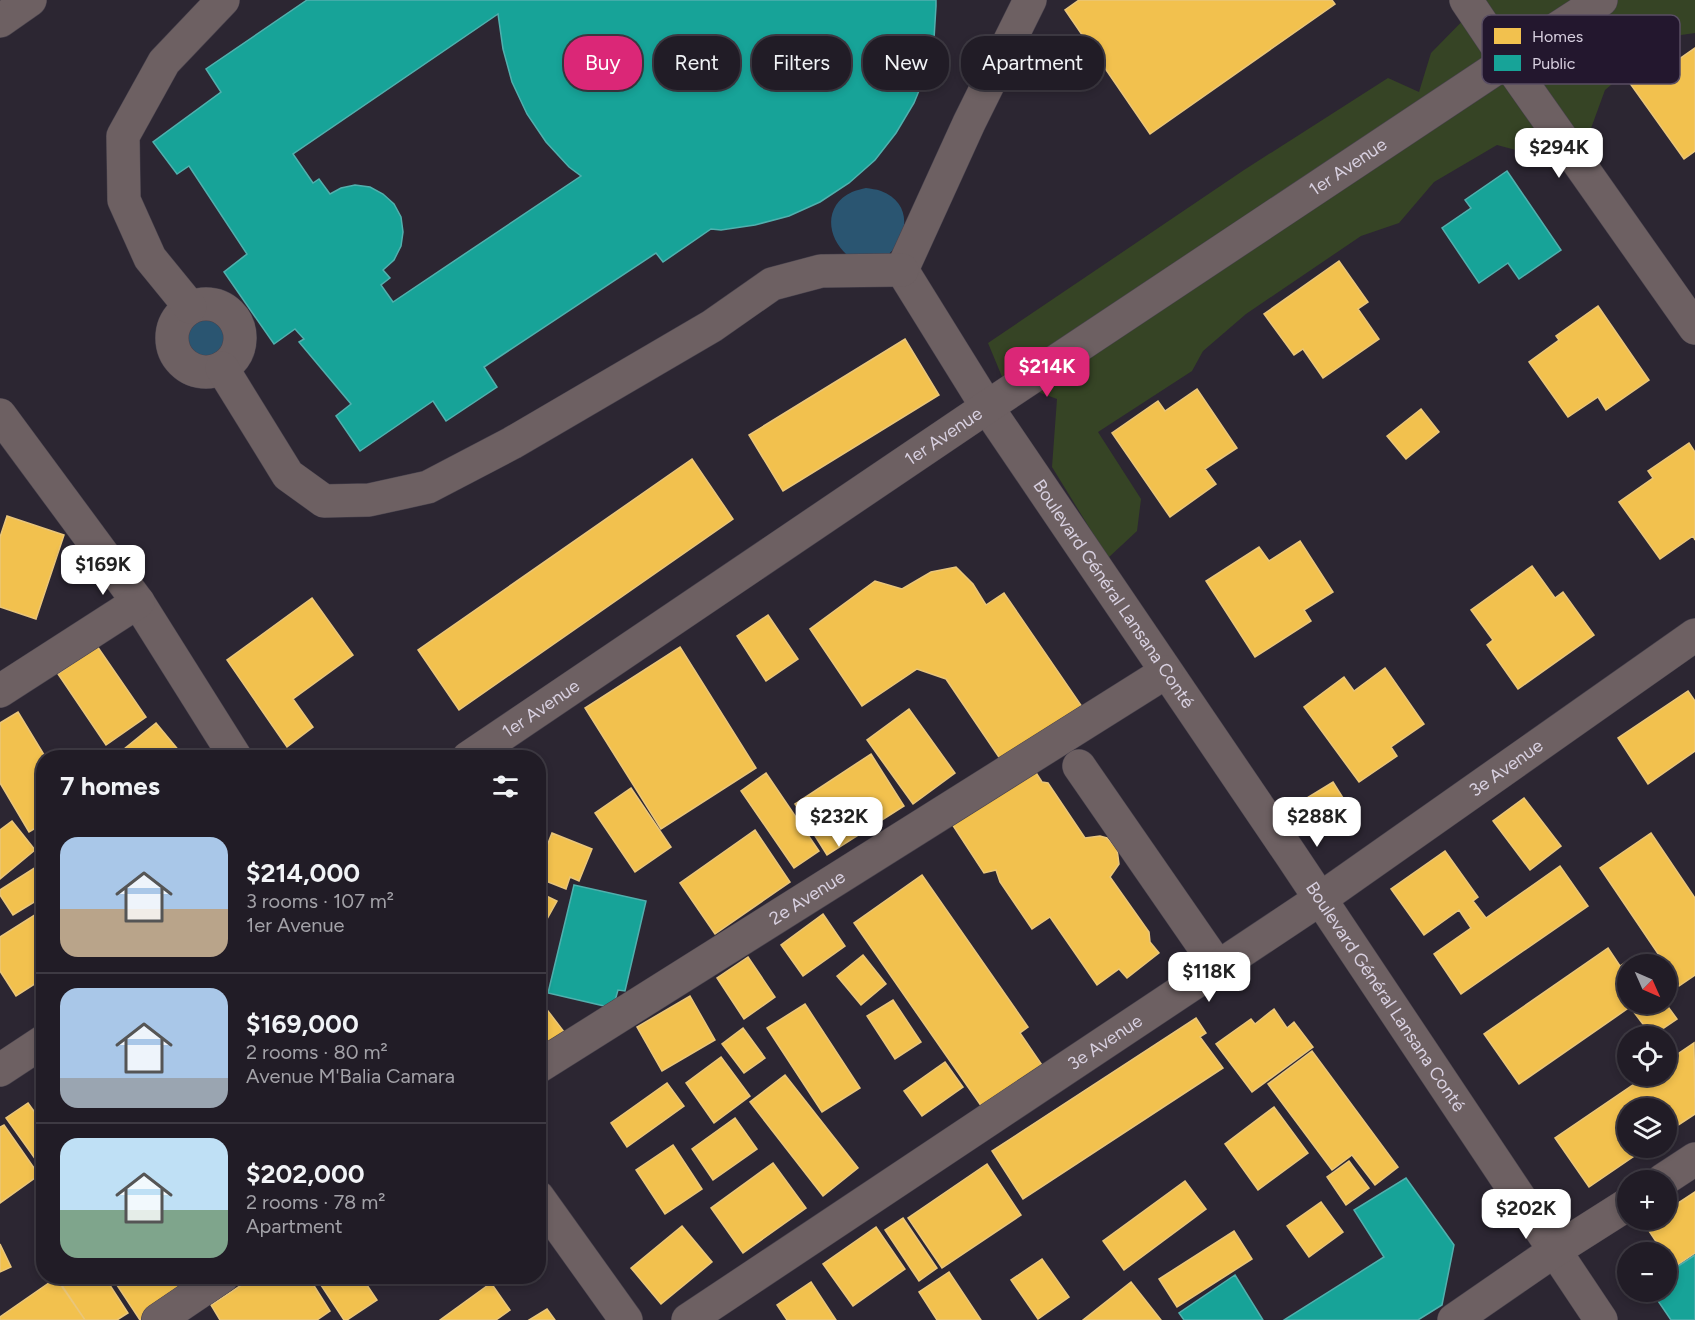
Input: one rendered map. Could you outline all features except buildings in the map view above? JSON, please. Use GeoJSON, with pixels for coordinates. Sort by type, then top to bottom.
{"type":"FeatureCollection","features":[{"type":"Feature","properties":{"kind":"street"},"geometry":{"type":"LineString","coordinates":[[0,21],[30,0]]}},
{"type":"Feature","properties":{"kind":"street"},"geometry":{"type":"LineString","coordinates":[[190,307],[150,258],[124,200],[123,136],[164,62],[223,0]]}},
{"type":"Feature","properties":{"kind":"street"},"geometry":{"type":"LineString","coordinates":[[222,368],[288,475],[324,501],[369,500],[428,487],[512,443],[712,326],[772,284],[821,271],[902,270],[969,123],[1030,0]]}},
{"type":"Feature","properties":{"kind":"street"},"geometry":{"type":"LineString","coordinates":[[1466,0],[1482,24]]}},
{"type":"Feature","properties":{"kind":"street","name":"1er Avenue"},"geometry":{"type":"LineString","coordinates":[[1578,15],[1601,0]]}},
{"type":"Feature","properties":{"kind":"street","name":"1er Avenue"},"geometry":{"type":"LineString","coordinates":[[480,750],[987,407],[1482,78]]}},
{"type":"Feature","properties":{"kind":"street"},"geometry":{"type":"LineString","coordinates":[[1523,84],[1695,328]]}},
{"type":"Feature","properties":{"kind":"street","name":"Boulevard Général Lansana Conté"},"geometry":{"type":"LineString","coordinates":[[902,270],[987,407],[1320,899],[1600,1320]]}},
{"type":"Feature","properties":{"kind":"street"},"geometry":{"type":"LineString","coordinates":[[202,303],[214,304],[225,308],[234,316],[241,339],[232,361],[222,368],[211,372],[199,372],[188,368],[179,359],[172,337],[174,325],[190,307],[202,303]]}},
{"type":"Feature","properties":{"kind":"street"},"geometry":{"type":"LineString","coordinates":[[0,415],[138,602],[231,750]]}},
{"type":"Feature","properties":{"kind":"street"},"geometry":{"type":"LineString","coordinates":[[0,691],[138,602]]}},
{"type":"Feature","properties":{"kind":"street","name":"3e Avenue"},"geometry":{"type":"LineString","coordinates":[[688,1320],[1320,899],[1695,635]]}},
{"type":"Feature","properties":{"kind":"street","name":"2e Avenue"},"geometry":{"type":"LineString","coordinates":[[546,1062],[1166,672]]}},
{"type":"Feature","properties":{"kind":"street"},"geometry":{"type":"LineString","coordinates":[[1078,766],[1218,967]]}},
{"type":"Feature","properties":{"kind":"street"},"geometry":{"type":"LineString","coordinates":[[0,1070],[36,1046]]}},
{"type":"Feature","properties":{"kind":"street"},"geometry":{"type":"LineString","coordinates":[[1677,1171],[1695,1159]]}},
{"type":"Feature","properties":{"kind":"street"},"geometry":{"type":"LineString","coordinates":[[546,1208],[626,1320]]}},
{"type":"Feature","properties":{"kind":"street"},"geometry":{"type":"LineString","coordinates":[[1454,1320],[1617,1211]]}},
{"type":"Feature","properties":{"kind":"street"},"geometry":{"type":"LineString","coordinates":[[158,1320],[211,1284]]}},
{"type":"Feature","properties":{"kind":"green space"},"geometry":{"type":"Polygon","coordinates":[[[1483,0],[1695,0],[1695,33],[1680,36],[1680,15],[1482,15],[1482,84],[1612,84],[1605,90],[1590,131],[1554,160],[1497,145],[1434,182],[1399,223],[1361,236],[1246,314],[1203,351],[1192,371],[1098,432],[1141,499],[1137,531],[1108,558],[1052,467],[1057,399],[1003,379],[988,343],[1244,170],[1388,78],[1419,92],[1431,53],[1483,0]]]}},
{"type":"Feature","properties":{"kind":"water"},"geometry":{"type":"Polygon","coordinates":[[[866,188],[879,190],[891,196],[902,210],[904,228],[896,246],[889,254],[847,255],[835,239],[831,221],[836,205],[852,192],[866,188]]]}},
{"type":"Feature","properties":{"kind":"water"},"geometry":{"type":"Polygon","coordinates":[[[197,312],[207,312],[220,319],[227,332],[227,342],[220,355],[207,362],[197,362],[188,358],[181,351],[177,342],[177,332],[181,323],[188,316],[197,312]]]}}]}
